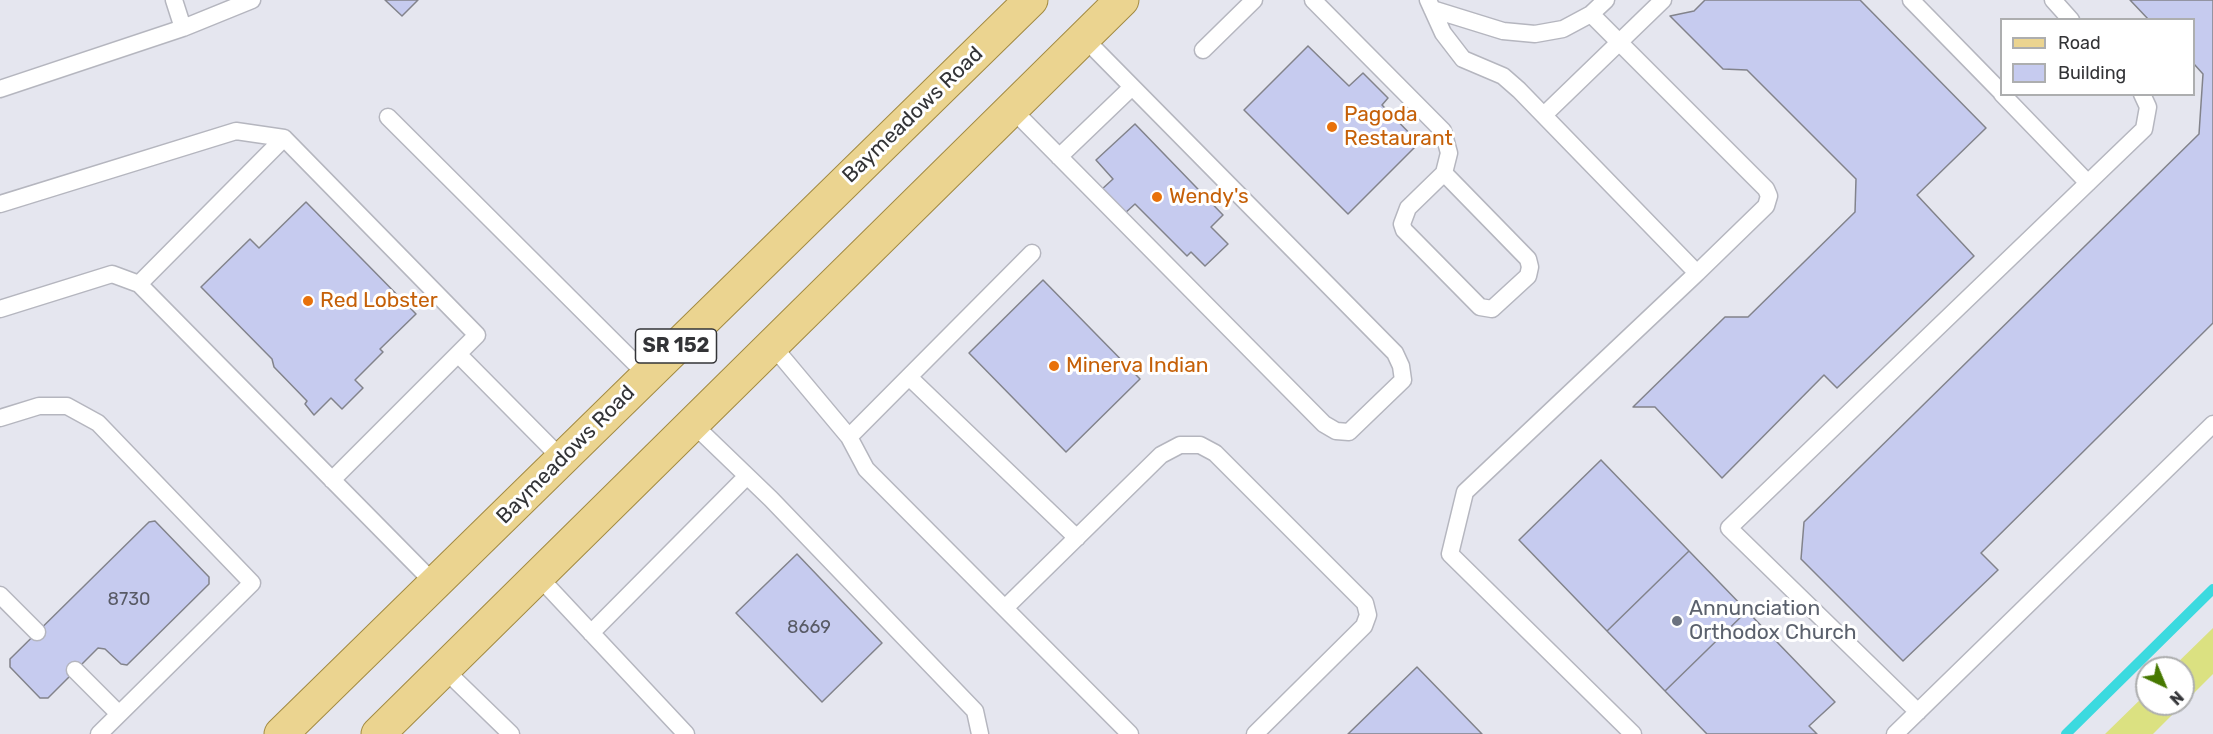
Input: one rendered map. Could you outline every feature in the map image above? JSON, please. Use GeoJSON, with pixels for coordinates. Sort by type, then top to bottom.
{"type":"FeatureCollection","features":[{"type":"Feature","properties":{"kind":"main road","name":"Baymeadows Road"},"geometry":{"type":"LineString","coordinates":[[281,734],[1031,0]]}},
{"type":"Feature","properties":{"kind":"main road","name":"SR 152"},"geometry":{"type":"LineString","coordinates":[[378,734],[1122,0]]}},
{"type":"Feature","properties":{"kind":"lane"},"geometry":{"type":"LineString","coordinates":[[174,0],[183,28]]}},
{"type":"Feature","properties":{"kind":"lane"},"geometry":{"type":"LineString","coordinates":[[0,89],[183,28],[252,0]]}},
{"type":"Feature","properties":{"kind":"lane"},"geometry":{"type":"LineString","coordinates":[[1203,51],[1254,0]]}},
{"type":"Feature","properties":{"kind":"lane"},"geometry":{"type":"LineString","coordinates":[[1313,0],[1443,131],[1449,153],[1444,173],[1408,208],[1402,224],[1404,230],[1480,307],[1492,309],[1528,276],[1530,267],[1528,259],[1444,173]]}},
{"type":"Feature","properties":{"kind":"lane"},"geometry":{"type":"LineString","coordinates":[[1430,5],[1503,31],[1535,34],[1563,29],[1591,14],[1606,0]]}},
{"type":"Feature","properties":{"kind":"lane"},"geometry":{"type":"LineString","coordinates":[[1544,115],[1663,0]]}},
{"type":"Feature","properties":{"kind":"lane"},"geometry":{"type":"LineString","coordinates":[[1911,0],[2000,92]]}},
{"type":"Feature","properties":{"kind":"lane"},"geometry":{"type":"LineString","coordinates":[[2052,0],[2069,18]]}},
{"type":"Feature","properties":{"kind":"lane"},"geometry":{"type":"LineString","coordinates":[[1430,5],[1443,33],[1463,59],[1503,76],[1544,115],[1697,273]]}},
{"type":"Feature","properties":{"kind":"lane"},"geometry":{"type":"LineString","coordinates":[[1591,14],[1766,189],[1769,196],[1766,206],[1465,492],[1450,554],[1633,734]]}},
{"type":"Feature","properties":{"kind":"lane"},"geometry":{"type":"LineString","coordinates":[[1012,109],[1324,424],[1336,431],[1349,432],[1403,380],[1401,366],[1395,353],[1084,38]]}},
{"type":"Feature","properties":{"kind":"lane"},"geometry":{"type":"LineString","coordinates":[[1059,157],[1132,87]]}},
{"type":"Feature","properties":{"kind":"lane"},"geometry":{"type":"LineString","coordinates":[[2004,96],[2088,183]]}},
{"type":"Feature","properties":{"kind":"lane"},"geometry":{"type":"LineString","coordinates":[[1918,711],[1729,528],[2144,129],[2148,107],[2143,96]]}},
{"type":"Feature","properties":{"kind":"lane"},"geometry":{"type":"LineString","coordinates":[[388,117],[647,375]]}},
{"type":"Feature","properties":{"kind":"lane"},"geometry":{"type":"LineString","coordinates":[[0,204],[236,131],[284,138],[477,335],[332,480]]}},
{"type":"Feature","properties":{"kind":"lane"},"geometry":{"type":"LineString","coordinates":[[139,284],[284,138]]}},
{"type":"Feature","properties":{"kind":"lane"},"geometry":{"type":"LineString","coordinates":[[849,437],[1032,253]]}},
{"type":"Feature","properties":{"kind":"lane"},"geometry":{"type":"LineString","coordinates":[[0,309],[112,274],[139,284],[435,584]]}},
{"type":"Feature","properties":{"kind":"lane"},"geometry":{"type":"LineString","coordinates":[[772,345],[849,437],[866,468],[1130,734]]}},
{"type":"Feature","properties":{"kind":"lane"},"geometry":{"type":"LineString","coordinates":[[459,354],[562,459]]}},
{"type":"Feature","properties":{"kind":"lane"},"geometry":{"type":"LineString","coordinates":[[909,377],[1077,538]]}},
{"type":"Feature","properties":{"kind":"lane"},"geometry":{"type":"LineString","coordinates":[[0,418],[39,406],[67,406],[98,423],[252,583],[99,734]]}},
{"type":"Feature","properties":{"kind":"lane"},"geometry":{"type":"LineString","coordinates":[[692,423],[747,476],[975,711],[980,734]]}},
{"type":"Feature","properties":{"kind":"lane"},"geometry":{"type":"LineString","coordinates":[[1895,734],[2213,424]]}},
{"type":"Feature","properties":{"kind":"lane"},"geometry":{"type":"LineString","coordinates":[[1005,608],[1161,454],[1180,445],[1200,444],[1215,453],[1365,603],[1368,615],[1364,626],[1255,734]]}},
{"type":"Feature","properties":{"kind":"lane"},"geometry":{"type":"LineString","coordinates":[[591,633],[747,476]]}},
{"type":"Feature","properties":{"kind":"lane"},"geometry":{"type":"LineString","coordinates":[[538,576],[686,734]]}},
{"type":"Feature","properties":{"kind":"lane"},"geometry":{"type":"LineString","coordinates":[[0,595],[37,632]]}},
{"type":"Feature","properties":{"kind":"lane"},"geometry":{"type":"LineString","coordinates":[[444,669],[511,734]]}},
{"type":"Feature","properties":{"kind":"lane"},"geometry":{"type":"LineString","coordinates":[[75,670],[119,714]]}},
{"type":"Feature","properties":{"kind":"green space"},"geometry":{"type":"Polygon","coordinates":[[[2213,628],[2213,674],[2195,692],[2195,656],[2184,656],[2213,628]]]}},
{"type":"Feature","properties":{"kind":"green space"},"geometry":{"type":"Polygon","coordinates":[[[2135,705],[2135,716],[2171,716],[2153,734],[2105,734],[2135,705]]]}},
{"type":"Feature","properties":{"kind":"building"},"geometry":{"type":"Polygon","coordinates":[[[385,0],[418,0],[402,16],[385,0]]]}},
{"type":"Feature","properties":{"kind":"building"},"geometry":{"type":"Polygon","coordinates":[[[1705,0],[1860,0],[1986,128],[1917,195],[1974,256],[1837,388],[1824,375],[1722,478],[1655,407],[1633,407],[1725,317],[1748,317],[1855,212],[1856,179],[1747,70],[1723,69],[1670,16],[1694,11],[1705,0]]]}},
{"type":"Feature","properties":{"kind":"building"},"geometry":{"type":"Polygon","coordinates":[[[2130,0],[2213,0],[2213,323],[1981,553],[1998,570],[1903,661],[1801,559],[1804,522],[2199,134],[2203,74],[2195,65],[2195,18],[2147,18],[2130,0]]]}},
{"type":"Feature","properties":{"kind":"building","name":"Pagoda Restaurant"},"geometry":{"type":"Polygon","coordinates":[[[1308,46],[1349,86],[1363,73],[1388,98],[1382,105],[1419,143],[1348,214],[1244,110],[1308,46]]]}},
{"type":"Feature","properties":{"kind":"building","name":"Wendy's"},"geometry":{"type":"Polygon","coordinates":[[[1135,124],[1223,215],[1211,227],[1228,244],[1205,266],[1191,252],[1187,256],[1135,204],[1124,214],[1101,190],[1113,179],[1096,160],[1135,124]]]}},
{"type":"Feature","properties":{"kind":"building","name":"Red Lobster"},"geometry":{"type":"Polygon","coordinates":[[[306,202],[416,314],[380,349],[383,352],[355,380],[363,388],[342,409],[331,398],[314,415],[305,404],[307,401],[274,367],[272,359],[201,287],[250,239],[259,248],[306,202]]]}},
{"type":"Feature","properties":{"kind":"building","name":"Minerva Indian"},"geometry":{"type":"Polygon","coordinates":[[[1043,280],[1140,379],[1066,452],[969,353],[1043,280]]]}},
{"type":"Feature","properties":{"kind":"building"},"geometry":{"type":"Polygon","coordinates":[[[1601,460],[1689,551],[1607,631],[1519,540],[1601,460]]]}},
{"type":"Feature","properties":{"kind":"building"},"geometry":{"type":"Polygon","coordinates":[[[155,521],[209,577],[209,584],[127,665],[121,664],[105,649],[98,648],[48,698],[40,698],[10,667],[10,659],[149,522],[155,521]]]}},
{"type":"Feature","properties":{"kind":"building","name":"Annunciation Orthodox Church"},"geometry":{"type":"Polygon","coordinates":[[[1689,551],[1747,611],[1665,691],[1607,631],[1689,551]]]}},
{"type":"Feature","properties":{"kind":"building"},"geometry":{"type":"Polygon","coordinates":[[[797,554],[882,643],[822,702],[736,613],[797,554]]]}},
{"type":"Feature","properties":{"kind":"building"},"geometry":{"type":"Polygon","coordinates":[[[1747,611],[1835,702],[1809,726],[1817,734],[1707,734],[1665,691],[1747,611]]]}},
{"type":"Feature","properties":{"kind":"building"},"geometry":{"type":"Polygon","coordinates":[[[1417,667],[1482,734],[1348,734],[1417,667]]]}},
{"type":"Feature","properties":{"kind":"waterway"},"geometry":{"type":"LineString","coordinates":[[2066,734],[2213,589]]}},
{"type":"Feature","properties":{"kind":"place","name":"Pagoda Restaurant"},"geometry":{"type":"Point","coordinates":[1332,127]}},
{"type":"Feature","properties":{"kind":"place","name":"Wendy's"},"geometry":{"type":"Point","coordinates":[1157,197]}},
{"type":"Feature","properties":{"kind":"place","name":"Red Lobster"},"geometry":{"type":"Point","coordinates":[308,301]}},
{"type":"Feature","properties":{"kind":"place","name":"Minerva Indian"},"geometry":{"type":"Point","coordinates":[1054,366]}},
{"type":"Feature","properties":{"kind":"place","name":"Annunciation Orthodox Church"},"geometry":{"type":"Point","coordinates":[1677,621]}}]}
